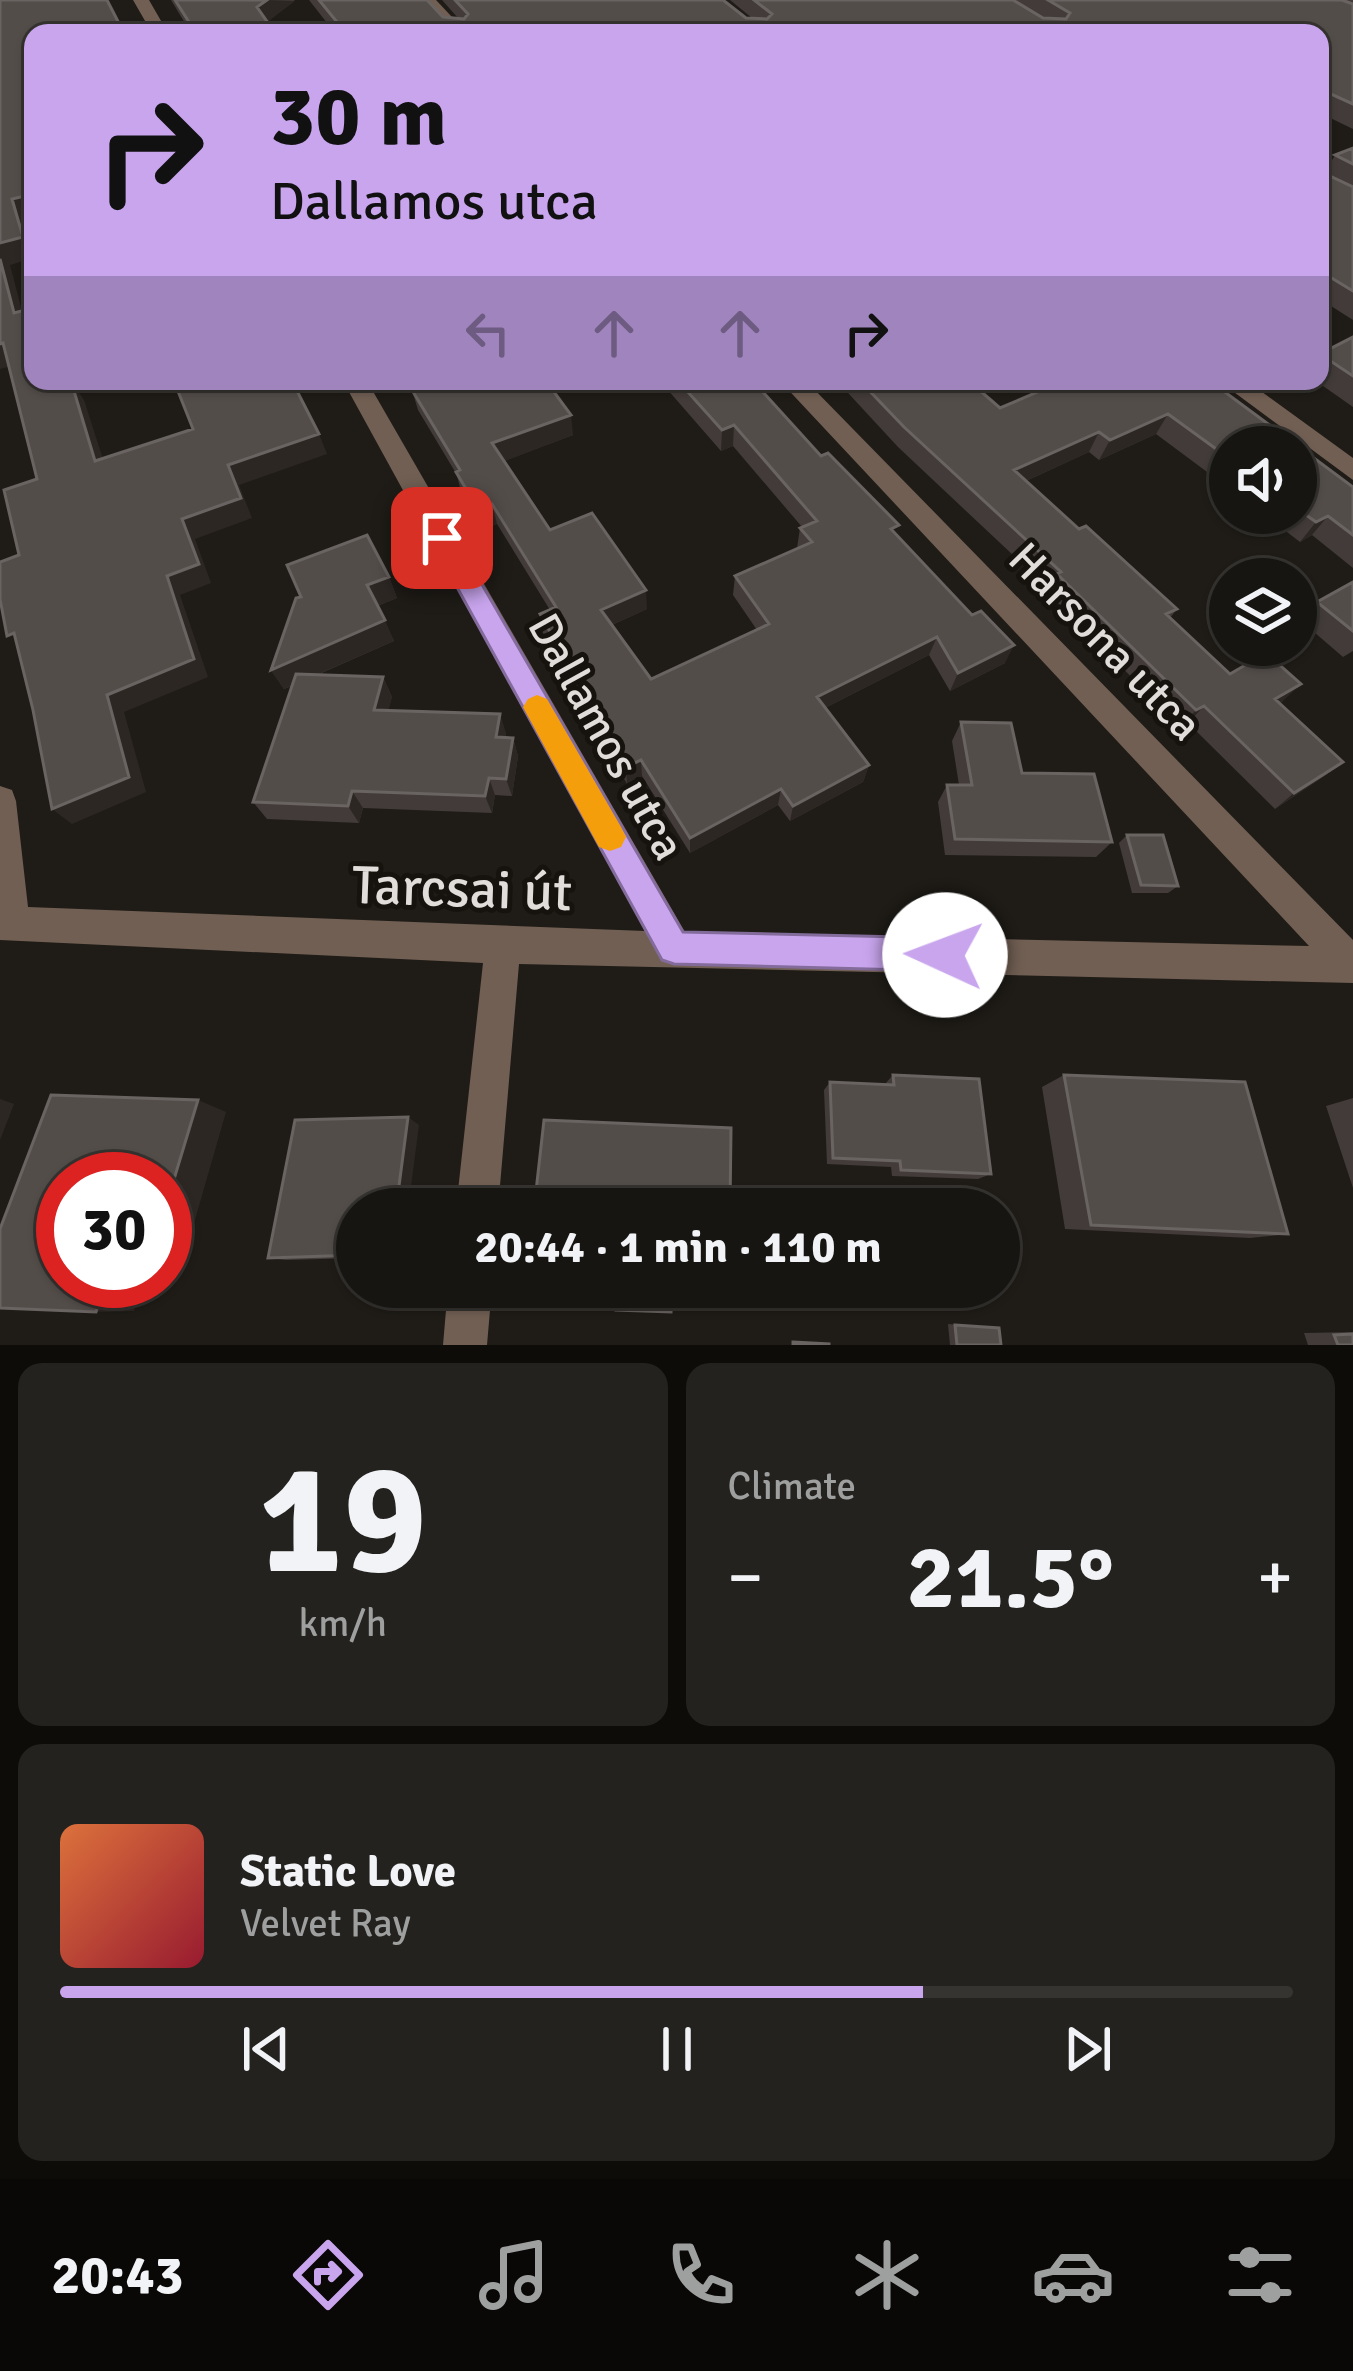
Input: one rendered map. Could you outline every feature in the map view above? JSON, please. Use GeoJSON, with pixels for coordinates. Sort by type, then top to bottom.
{"type":"FeatureCollection","features":[{"type":"Feature","properties":{"kind":"street"},"geometry":{"type":"LineString","coordinates":[[428,0],[451,24]]}},
{"type":"Feature","properties":{"kind":"street","name":"Dallamos utca"},"geometry":{"type":"LineString","coordinates":[[360,390],[674,948]]}},
{"type":"Feature","properties":{"kind":"street","name":"Harsona utca"},"geometry":{"type":"LineString","coordinates":[[802,390],[1352,965]]}},
{"type":"Feature","properties":{"kind":"street"},"geometry":{"type":"LineString","coordinates":[[1243,390],[1353,471]]}},
{"type":"Feature","properties":{"kind":"street"},"geometry":{"type":"LineString","coordinates":[[0,801],[6,924]]}},
{"type":"Feature","properties":{"kind":"street","name":"Tarcsai út"},"geometry":{"type":"LineString","coordinates":[[6,924],[503,946],[1352,965]]}},
{"type":"Feature","properties":{"kind":"street"},"geometry":{"type":"LineString","coordinates":[[479,1188],[503,946]]}},
{"type":"Feature","properties":{"kind":"street"},"geometry":{"type":"LineString","coordinates":[[466,1345],[469,1308]]}},
{"type":"Feature","properties":{"kind":"building"},"geometry":{"type":"Polygon","coordinates":[[[0,0],[107,0],[119,24],[24,24],[24,196],[12,199],[23,237],[0,243],[0,0]]]}},
{"type":"Feature","properties":{"kind":"building"},"geometry":{"type":"Polygon","coordinates":[[[175,0],[267,0],[257,7],[269,24],[190,24],[175,0]]]}},
{"type":"Feature","properties":{"kind":"building"},"geometry":{"type":"Polygon","coordinates":[[[319,0],[427,0],[443,17],[464,19],[468,14],[455,0],[723,0],[746,18],[767,19],[772,14],[754,0],[1013,0],[1043,18],[1066,19],[1070,13],[1048,0],[1342,0],[1353,4],[1353,104],[1329,93],[1329,24],[339,24],[319,0]]]}},
{"type":"Feature","properties":{"kind":"building"},"geometry":{"type":"Polygon","coordinates":[[[1353,148],[1353,164],[1335,155],[1353,148]]]}},
{"type":"Feature","properties":{"kind":"building"},"geometry":{"type":"Polygon","coordinates":[[[1329,170],[1330,176],[1353,187],[1353,291],[1329,276],[1329,170]]]}},
{"type":"Feature","properties":{"kind":"building"},"geometry":{"type":"Polygon","coordinates":[[[0,259],[14,313],[24,310],[24,390],[74,390],[95,461],[193,429],[178,390],[297,390],[319,434],[228,465],[241,498],[182,519],[199,564],[167,576],[194,659],[107,695],[129,777],[52,809],[14,633],[7,636],[0,599],[0,562],[19,555],[4,490],[37,479],[0,344],[0,259]]]}},
{"type":"Feature","properties":{"kind":"building"},"geometry":{"type":"Polygon","coordinates":[[[1353,337],[1353,376],[1329,360],[1329,349],[1353,337]]]}},
{"type":"Feature","properties":{"kind":"building"},"geometry":{"type":"Polygon","coordinates":[[[412,390],[553,390],[571,415],[492,443],[550,530],[592,513],[646,590],[601,610],[651,679],[769,624],[735,576],[812,542],[800,528],[817,521],[734,425],[722,430],[686,390],[761,390],[821,456],[828,453],[899,525],[891,529],[972,615],[981,611],[1014,645],[958,673],[937,637],[817,697],[869,765],[793,806],[781,789],[690,838],[641,760],[626,767],[540,614],[556,607],[492,504],[478,509],[456,472],[460,470],[412,390]]]}},
{"type":"Feature","properties":{"kind":"building"},"geometry":{"type":"Polygon","coordinates":[[[869,390],[979,390],[1000,408],[1042,390],[1222,390],[1271,426],[1209,426],[1209,444],[1168,414],[1110,440],[1099,432],[1014,470],[1079,529],[1086,526],[1177,609],[1166,614],[1209,654],[1209,666],[1221,666],[1230,674],[1244,666],[1281,666],[1301,684],[1275,699],[1343,762],[1294,793],[1204,706],[1196,710],[1057,574],[1061,572],[869,390]]]}},
{"type":"Feature","properties":{"kind":"building"},"geometry":{"type":"Polygon","coordinates":[[[1317,460],[1353,487],[1353,535],[1328,516],[1317,522],[1317,460]]]}},
{"type":"Feature","properties":{"kind":"building"},"geometry":{"type":"Polygon","coordinates":[[[367,535],[389,577],[367,585],[385,620],[271,670],[296,598],[301,597],[287,565],[367,535]]]}},
{"type":"Feature","properties":{"kind":"building"},"geometry":{"type":"Polygon","coordinates":[[[1353,582],[1353,631],[1317,602],[1353,582]]]}},
{"type":"Feature","properties":{"kind":"building"},"geometry":{"type":"Polygon","coordinates":[[[296,674],[383,677],[374,710],[500,714],[496,737],[513,738],[506,779],[489,778],[485,796],[352,791],[348,806],[253,802],[296,674]]]}},
{"type":"Feature","properties":{"kind":"building"},"geometry":{"type":"Polygon","coordinates":[[[961,722],[1011,723],[1022,773],[1094,774],[1112,842],[955,839],[947,785],[972,785],[961,722]]]}},
{"type":"Feature","properties":{"kind":"building"},"geometry":{"type":"Polygon","coordinates":[[[1127,835],[1163,835],[1178,886],[1141,885],[1127,835]]]}},
{"type":"Feature","properties":{"kind":"building"},"geometry":{"type":"Polygon","coordinates":[[[893,1075],[979,1079],[991,1174],[901,1170],[900,1161],[833,1158],[830,1082],[894,1085],[893,1075]]]}},
{"type":"Feature","properties":{"kind":"building"},"geometry":{"type":"Polygon","coordinates":[[[1064,1075],[1245,1082],[1288,1234],[1091,1225],[1064,1075]]]}},
{"type":"Feature","properties":{"kind":"building"},"geometry":{"type":"Polygon","coordinates":[[[51,1095],[198,1100],[182,1152],[36,1152],[36,1308],[97,1308],[96,1312],[0,1308],[0,1229],[51,1095]]]}},
{"type":"Feature","properties":{"kind":"building"},"geometry":{"type":"Polygon","coordinates":[[[408,1117],[399,1188],[336,1188],[336,1256],[268,1258],[295,1120],[408,1117]]]}},
{"type":"Feature","properties":{"kind":"building"},"geometry":{"type":"Polygon","coordinates":[[[544,1120],[731,1128],[730,1188],[536,1188],[544,1120]]]}},
{"type":"Feature","properties":{"kind":"building"},"geometry":{"type":"Polygon","coordinates":[[[616,1308],[671,1308],[671,1312],[616,1308]]]}},
{"type":"Feature","properties":{"kind":"building"},"geometry":{"type":"Polygon","coordinates":[[[955,1325],[999,1328],[1001,1345],[957,1345],[955,1325]]]}},
{"type":"Feature","properties":{"kind":"building"},"geometry":{"type":"Polygon","coordinates":[[[1353,1334],[1353,1345],[1338,1345],[1334,1335],[1353,1334]]]}},
{"type":"Feature","properties":{"kind":"slow traffic"},"geometry":{"type":"LineString","coordinates":[[537,707],[610,837]]}},
{"type":"Feature","properties":{"kind":"route"},"geometry":{"type":"LineString","coordinates":[[442,538],[674,948],[945,955]]}}]}
